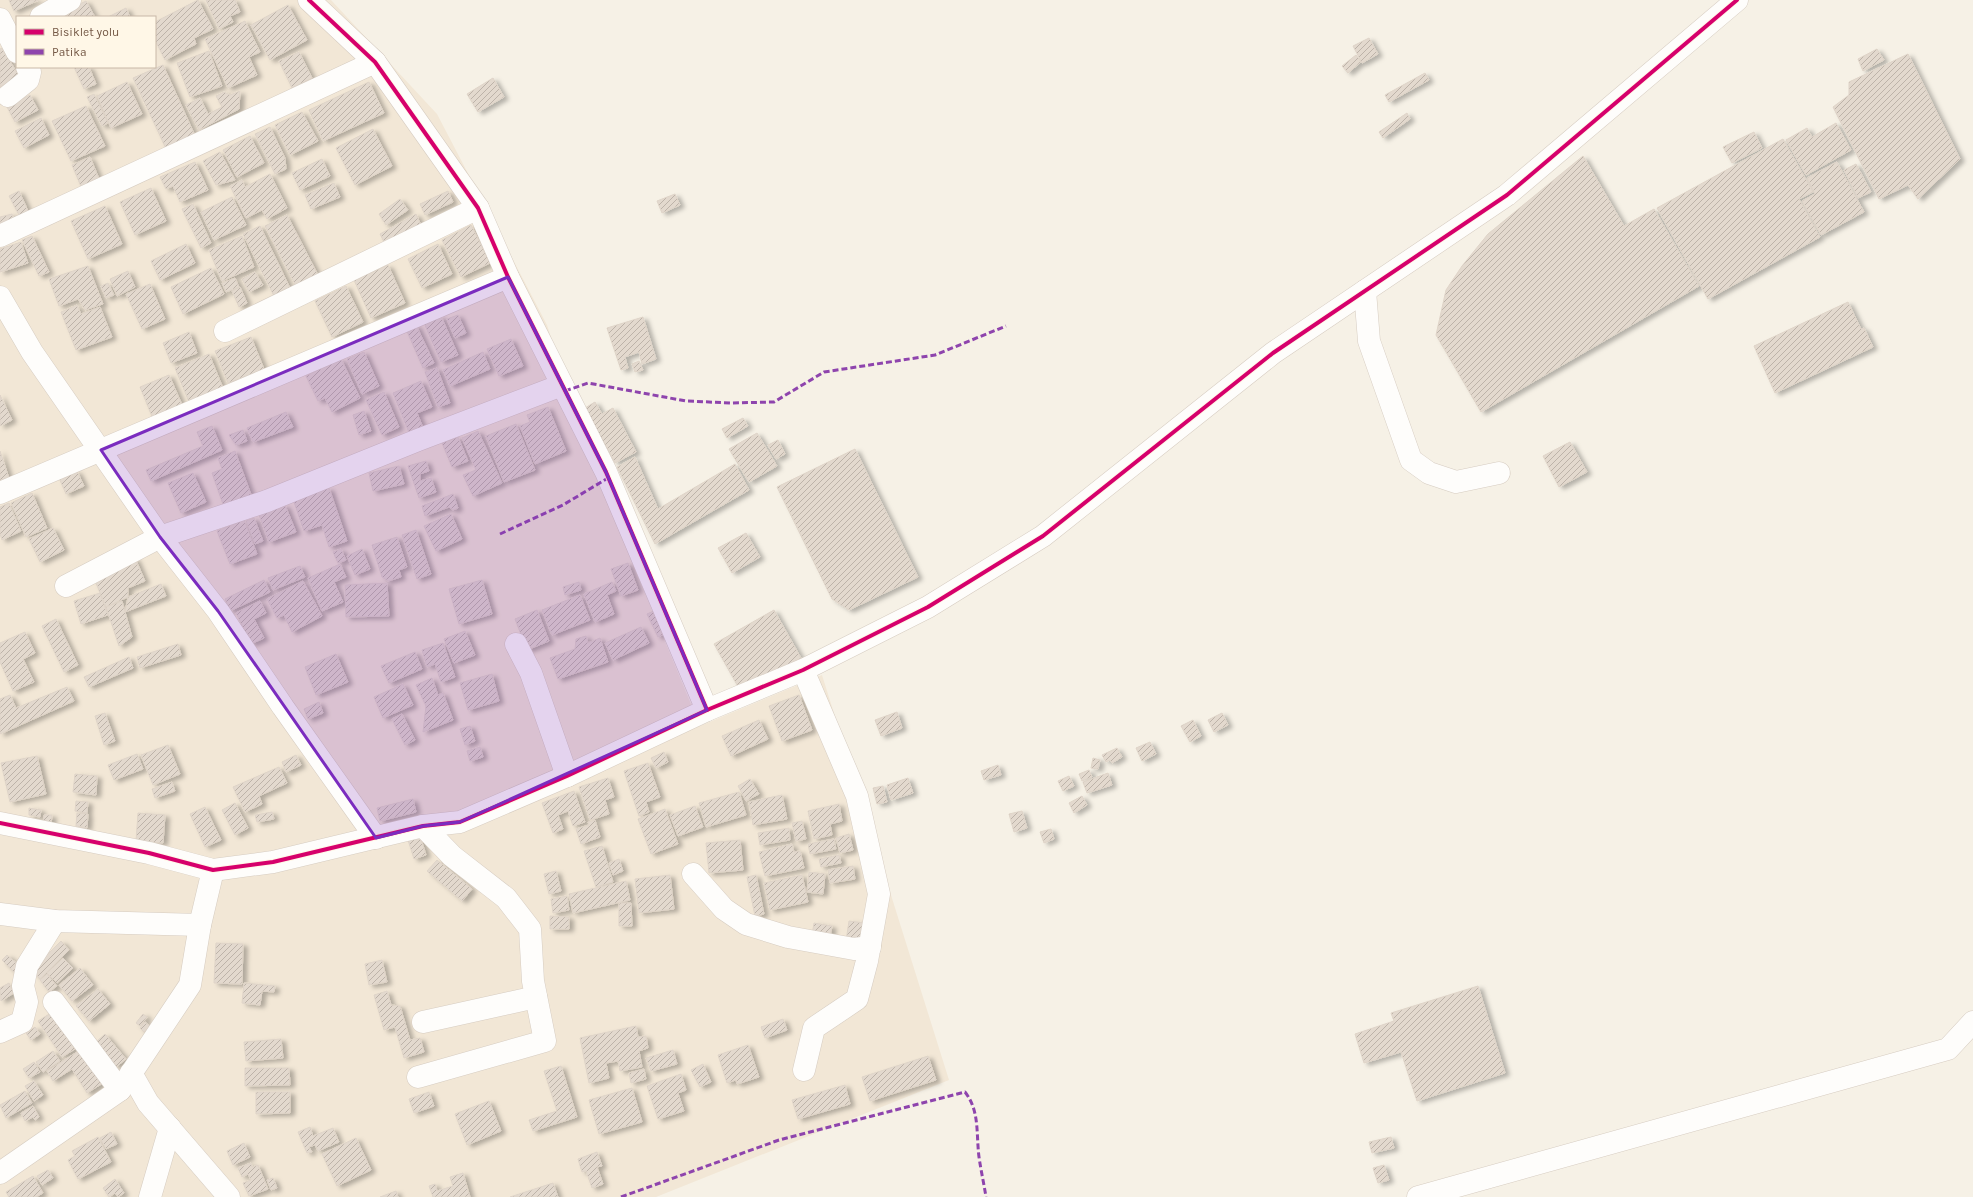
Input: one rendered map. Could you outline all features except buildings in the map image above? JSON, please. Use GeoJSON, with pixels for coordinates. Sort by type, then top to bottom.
{"type":"FeatureCollection","features":[{"type":"Feature","properties":{"kind":"street"},"geometry":{"type":"LineString","coordinates":[[43,16],[70,0]]}},
{"type":"Feature","properties":{"kind":"street"},"geometry":{"type":"LineString","coordinates":[[309,0],[375,62],[478,208],[508,277],[606,472],[707,710]]}},
{"type":"Feature","properties":{"kind":"street"},"geometry":{"type":"LineString","coordinates":[[0,823],[149,853],[214,870],[273,862],[423,826],[460,822],[567,776],[707,710],[804,670],[928,607],[1043,536],[1273,353],[1507,195],[1737,0]]}},
{"type":"Feature","properties":{"kind":"street"},"geometry":{"type":"LineString","coordinates":[[0,236],[375,62]]}},
{"type":"Feature","properties":{"kind":"street"},"geometry":{"type":"LineString","coordinates":[[8,96],[28,80],[30,72],[28,68]]}},
{"type":"Feature","properties":{"kind":"street"},"geometry":{"type":"LineString","coordinates":[[225,331],[478,208]]}},
{"type":"Feature","properties":{"kind":"street"},"geometry":{"type":"LineString","coordinates":[[0,493],[508,277]]}},
{"type":"Feature","properties":{"kind":"street"},"geometry":{"type":"LineString","coordinates":[[1365,291],[1369,341],[1411,460],[1429,473],[1456,482],[1499,474]]}},
{"type":"Feature","properties":{"kind":"street"},"geometry":{"type":"LineString","coordinates":[[0,297],[32,352],[160,537],[218,611],[376,838]]}},
{"type":"Feature","properties":{"kind":"street"},"geometry":{"type":"LineString","coordinates":[[66,586],[160,537],[267,501],[418,440],[562,385]]}},
{"type":"Feature","properties":{"kind":"street"},"geometry":{"type":"LineString","coordinates":[[516,644],[531,673],[567,776]]}},
{"type":"Feature","properties":{"kind":"street"},"geometry":{"type":"LineString","coordinates":[[804,670],[857,796],[879,894],[870,947],[857,999],[814,1028],[804,1070]]}},
{"type":"Feature","properties":{"kind":"street"},"geometry":{"type":"LineString","coordinates":[[418,1077],[544,1041],[533,981],[530,930],[506,898],[452,856],[423,826]]}},
{"type":"Feature","properties":{"kind":"street"},"geometry":{"type":"LineString","coordinates":[[0,1172],[126,1081],[190,985],[200,924],[214,870]]}},
{"type":"Feature","properties":{"kind":"street"},"geometry":{"type":"LineString","coordinates":[[693,874],[724,909],[746,924],[788,937],[854,949],[870,947]]}},
{"type":"Feature","properties":{"kind":"street"},"geometry":{"type":"LineString","coordinates":[[0,914],[55,921],[200,924]]}},
{"type":"Feature","properties":{"kind":"street"},"geometry":{"type":"LineString","coordinates":[[0,1032],[22,1022],[27,1002],[23,986],[27,966],[55,921]]}},
{"type":"Feature","properties":{"kind":"street"},"geometry":{"type":"LineString","coordinates":[[423,1022],[536,997]]}},
{"type":"Feature","properties":{"kind":"street"},"geometry":{"type":"LineString","coordinates":[[54,1002],[148,1103],[230,1197]]}},
{"type":"Feature","properties":{"kind":"street"},"geometry":{"type":"LineString","coordinates":[[1418,1197],[1948,1049],[1973,1022]]}},
{"type":"Feature","properties":{"kind":"street"},"geometry":{"type":"LineString","coordinates":[[150,1197],[170,1128]]}},
{"type":"Feature","properties":{"kind":"highlighted area"},"geometry":{"type":"Polygon","coordinates":[[[508,277],[606,472],[707,710],[460,822],[423,826],[376,838],[218,611],[160,537],[101,450],[508,277]]]}},
{"type":"Feature","properties":{"kind":"shaded area"},"geometry":{"type":"Polygon","coordinates":[[[0,0],[331,0],[437,114],[547,325],[594,470],[700,726],[822,675],[949,1080],[656,1197],[0,1197],[0,0]]]}},
{"type":"Feature","properties":{"kind":"marked path"},"geometry":{"type":"LineString","coordinates":[[565,391],[588,383],[686,401],[732,403],[774,402],[824,372],[935,355],[1006,326]]}},
{"type":"Feature","properties":{"kind":"marked path"},"geometry":{"type":"LineString","coordinates":[[500,534],[563,505],[608,478]]}},
{"type":"Feature","properties":{"kind":"marked path"},"geometry":{"type":"LineString","coordinates":[[621,1197],[779,1140],[965,1092],[970,1099],[975,1115],[979,1157],[986,1197]]}},
{"type":"Feature","properties":{"kind":"cycle path"},"geometry":{"type":"LineString","coordinates":[[309,0],[375,62],[478,208],[508,277],[606,472],[707,710]]}},
{"type":"Feature","properties":{"kind":"cycle path"},"geometry":{"type":"LineString","coordinates":[[0,823],[149,853],[213,870],[273,862],[423,826],[460,822],[567,776],[707,710],[803,670],[928,607],[1043,536],[1273,353],[1507,195],[1737,0]]}}]}
